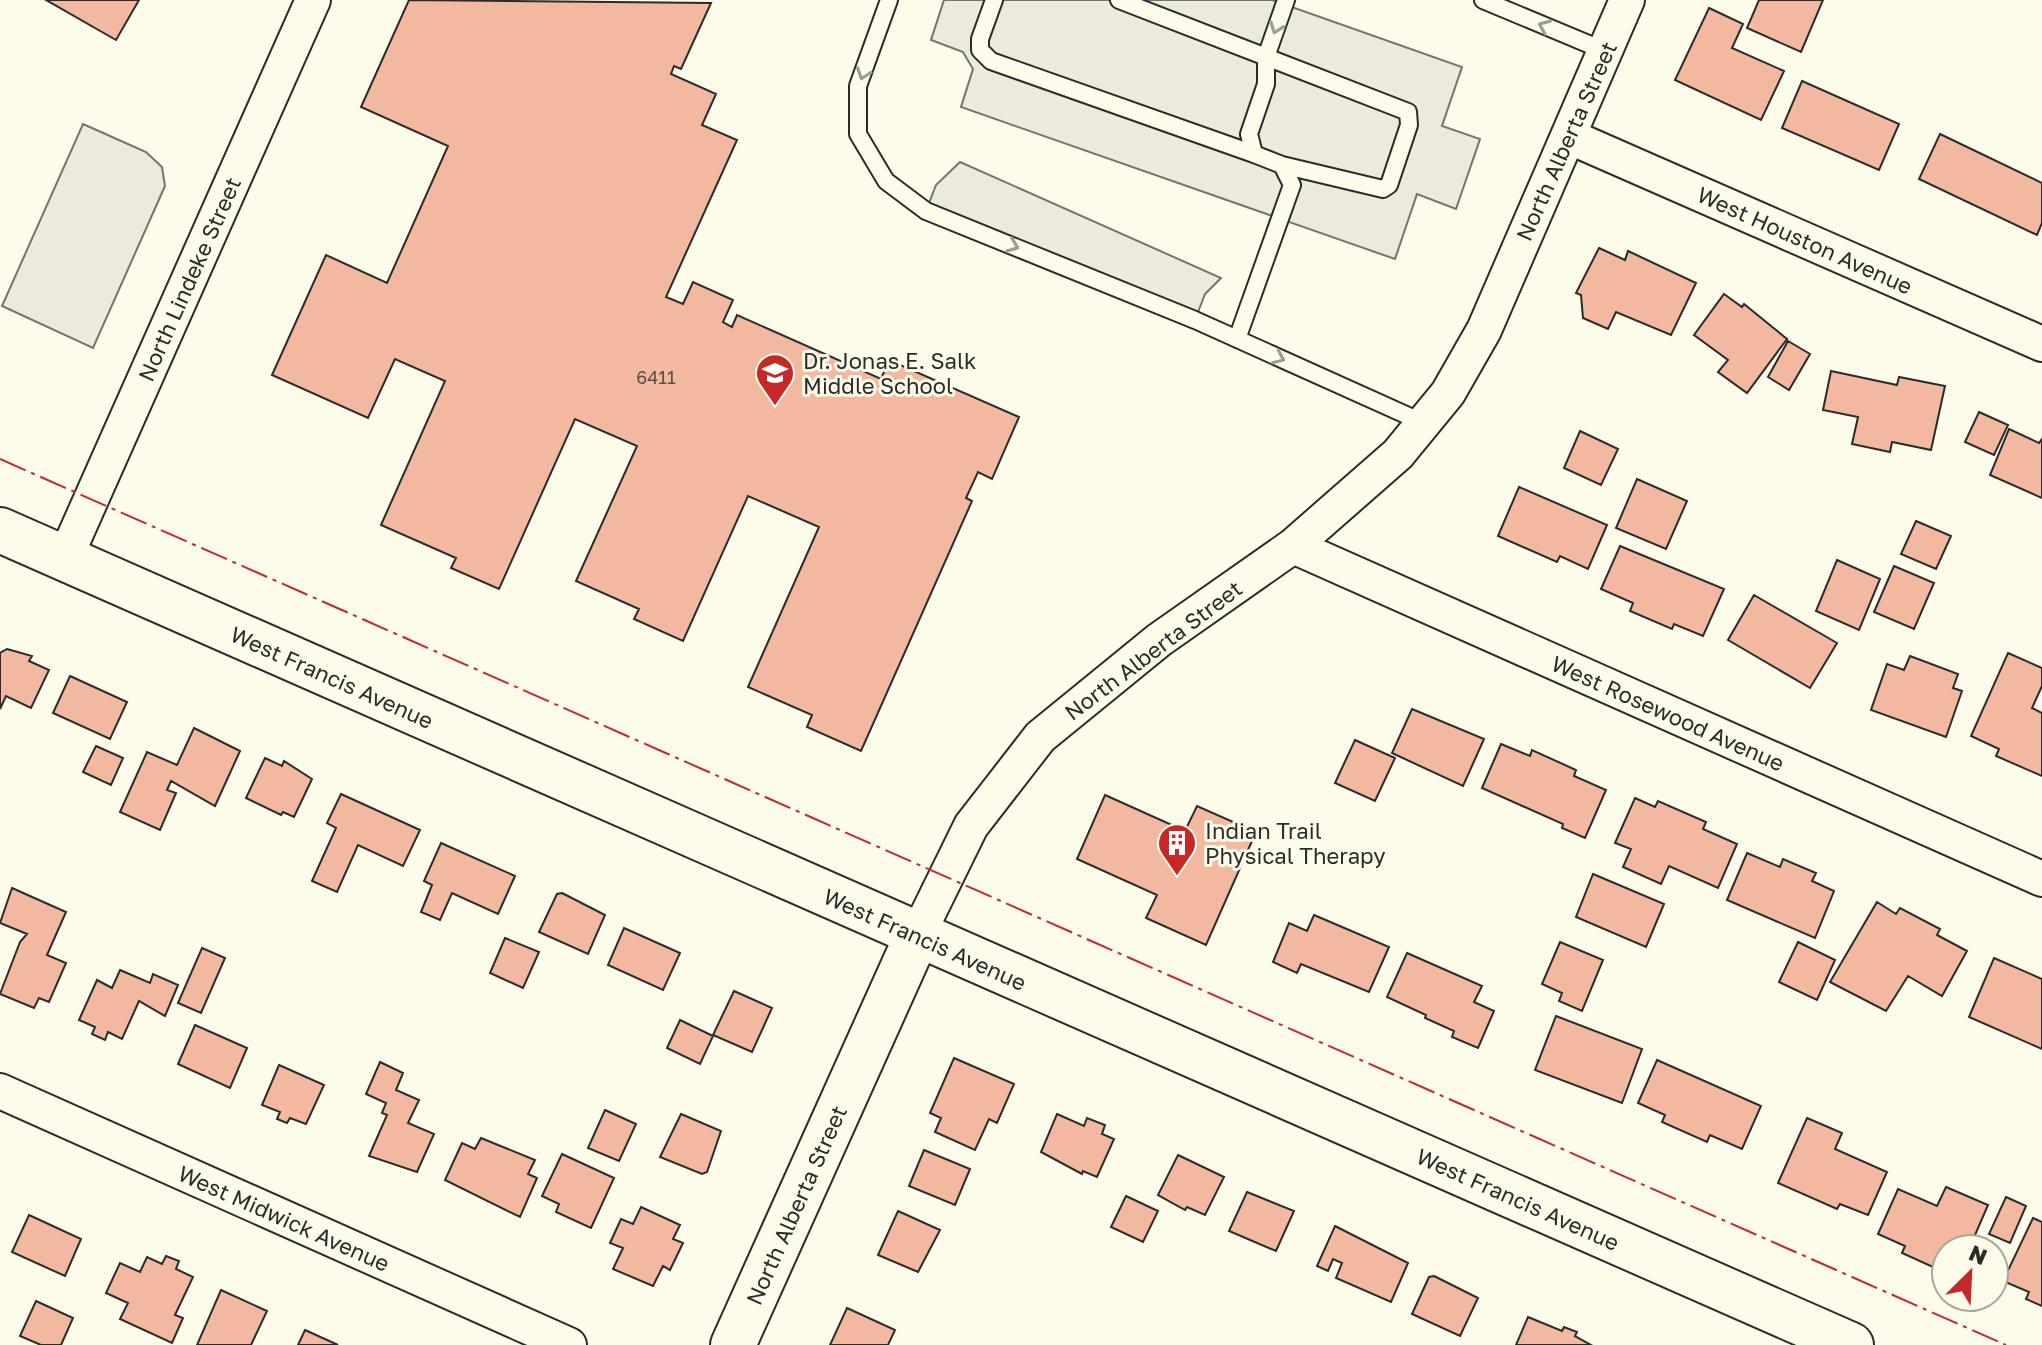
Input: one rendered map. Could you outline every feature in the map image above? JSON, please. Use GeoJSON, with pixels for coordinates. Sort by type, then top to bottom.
{"type":"FeatureCollection","features":[{"type":"Feature","properties":{"kind":"main road","name":"West Francis Avenue"},"geometry":{"type":"LineString","coordinates":[[0,530],[1851,1345]]}},
{"type":"Feature","properties":{"kind":"main road","name":"North Alberta Street"},"geometry":{"type":"LineString","coordinates":[[733,1345],[917,936]]}},
{"type":"Feature","properties":{"kind":"street","name":"North Lindeke Street"},"geometry":{"type":"LineString","coordinates":[[65,558],[313,0]]}},
{"type":"Feature","properties":{"kind":"street","name":"North Alberta Street"},"geometry":{"type":"LineString","coordinates":[[917,936],[971,826],[1040,737],[1159,640],[1293,546],[1398,454],[1448,393],[1484,330],[1627,0]]}},
{"type":"Feature","properties":{"kind":"street","name":"West Houston Avenue"},"geometry":{"type":"LineString","coordinates":[[1568,136],[2042,344]]}},
{"type":"Feature","properties":{"kind":"street","name":"West Rosewood Avenue"},"geometry":{"type":"LineString","coordinates":[[1293,546],[2042,879]]}},
{"type":"Feature","properties":{"kind":"street","name":"West Midwick Avenue"},"geometry":{"type":"LineString","coordinates":[[0,1091],[569,1345]]}},
{"type":"Feature","properties":{"kind":"lane"},"geometry":{"type":"LineString","coordinates":[[889,0],[858,86],[858,134],[886,181],[926,211],[1237,339],[1424,423]]}},
{"type":"Feature","properties":{"kind":"lane"},"geometry":{"type":"LineString","coordinates":[[994,0],[980,39],[980,50],[991,61],[1282,165],[1383,189],[1389,185],[1410,116],[1405,108],[1119,0]]}},
{"type":"Feature","properties":{"kind":"lane"},"geometry":{"type":"LineString","coordinates":[[1254,154],[1249,134],[1266,84],[1266,57],[1286,0]]}},
{"type":"Feature","properties":{"kind":"lane"},"geometry":{"type":"LineString","coordinates":[[1483,0],[1605,51]]}},
{"type":"Feature","properties":{"kind":"lane"},"geometry":{"type":"LineString","coordinates":[[1237,339],[1292,185],[1282,165]]}},
{"type":"Feature","properties":{"kind":"shaded area"},"geometry":{"type":"Polygon","coordinates":[[[944,0],[1272,0],[1462,67],[1442,126],[1480,139],[1456,209],[1417,194],[1395,259],[961,107],[973,69],[963,52],[931,40],[944,0]]]}},
{"type":"Feature","properties":{"kind":"shaded area"},"geometry":{"type":"Polygon","coordinates":[[[83,124],[146,152],[162,167],[165,186],[93,348],[2,306],[83,124]]]}},
{"type":"Feature","properties":{"kind":"shaded area"},"geometry":{"type":"Polygon","coordinates":[[[960,162],[1221,278],[1205,294],[1195,320],[926,211],[936,185],[960,162]]]}},
{"type":"Feature","properties":{"kind":"building"},"geometry":{"type":"Polygon","coordinates":[[[46,0],[139,0],[116,40],[46,0]]]}},
{"type":"Feature","properties":{"kind":"building"},"geometry":{"type":"Polygon","coordinates":[[[409,0],[711,3],[681,69],[674,66],[671,74],[716,94],[702,125],[737,140],[666,297],[683,304],[693,282],[733,300],[723,322],[732,327],[737,315],[881,379],[889,360],[1019,417],[992,479],[978,472],[966,498],[972,501],[861,751],[807,727],[812,715],[748,687],[819,527],[748,496],[683,641],[634,619],[639,609],[576,581],[637,446],[575,419],[499,589],[451,568],[456,558],[381,525],[445,381],[395,359],[368,418],[272,375],[326,255],[387,283],[448,146],[361,107],[409,0]]]}},
{"type":"Feature","properties":{"kind":"building"},"geometry":{"type":"Polygon","coordinates":[[[1759,0],[1823,0],[1801,52],[1747,28],[1759,0]]]}},
{"type":"Feature","properties":{"kind":"building"},"geometry":{"type":"Polygon","coordinates":[[[1709,8],[1743,24],[1732,48],[1784,71],[1761,120],[1675,80],[1709,8]]]}},
{"type":"Feature","properties":{"kind":"building"},"geometry":{"type":"Polygon","coordinates":[[[1802,81],[1899,124],[1879,170],[1782,128],[1802,81]]]}},
{"type":"Feature","properties":{"kind":"building"},"geometry":{"type":"Polygon","coordinates":[[[1940,134],[2042,183],[2042,223],[2037,235],[1919,179],[1940,134]]]}},
{"type":"Feature","properties":{"kind":"building"},"geometry":{"type":"Polygon","coordinates":[[[1599,248],[1625,260],[1628,251],[1696,283],[1671,335],[1616,312],[1608,329],[1583,318],[1581,295],[1576,293],[1599,248]]]}},
{"type":"Feature","properties":{"kind":"building"},"geometry":{"type":"Polygon","coordinates":[[[1724,294],[1742,307],[1744,304],[1787,339],[1747,393],[1718,372],[1728,360],[1694,335],[1724,294]]]}},
{"type":"Feature","properties":{"kind":"building"},"geometry":{"type":"Polygon","coordinates":[[[1788,341],[1810,354],[1789,390],[1768,377],[1788,341]]]}},
{"type":"Feature","properties":{"kind":"building"},"geometry":{"type":"Polygon","coordinates":[[[1831,371],[1897,385],[1899,377],[1945,386],[1931,450],[1892,442],[1890,452],[1852,444],[1858,417],[1823,410],[1831,371]]]}},
{"type":"Feature","properties":{"kind":"building"},"geometry":{"type":"Polygon","coordinates":[[[1979,412],[2008,425],[1994,455],[1965,442],[1979,412]]]}},
{"type":"Feature","properties":{"kind":"building"},"geometry":{"type":"Polygon","coordinates":[[[2009,429],[2039,443],[2042,439],[2042,498],[1990,475],[2009,429]]]}},
{"type":"Feature","properties":{"kind":"building"},"geometry":{"type":"Polygon","coordinates":[[[1580,431],[1618,449],[1601,485],[1564,468],[1580,431]]]}},
{"type":"Feature","properties":{"kind":"building"},"geometry":{"type":"Polygon","coordinates":[[[1637,479],[1687,501],[1666,549],[1616,528],[1637,479]]]}},
{"type":"Feature","properties":{"kind":"building"},"geometry":{"type":"Polygon","coordinates":[[[1519,487],[1607,525],[1588,569],[1560,556],[1557,562],[1498,536],[1519,487]]]}},
{"type":"Feature","properties":{"kind":"building"},"geometry":{"type":"Polygon","coordinates":[[[1916,521],[1951,536],[1936,569],[1901,554],[1916,521]]]}},
{"type":"Feature","properties":{"kind":"building"},"geometry":{"type":"Polygon","coordinates":[[[1620,546],[1724,589],[1703,636],[1674,624],[1672,629],[1630,611],[1633,603],[1601,589],[1620,546]]]}},
{"type":"Feature","properties":{"kind":"building"},"geometry":{"type":"Polygon","coordinates":[[[1837,560],[1880,579],[1859,630],[1816,611],[1837,560]]]}},
{"type":"Feature","properties":{"kind":"building"},"geometry":{"type":"Polygon","coordinates":[[[1894,566],[1934,583],[1914,629],[1874,612],[1894,566]]]}},
{"type":"Feature","properties":{"kind":"building"},"geometry":{"type":"Polygon","coordinates":[[[1754,595],[1837,643],[1810,688],[1728,640],[1754,595]]]}},
{"type":"Feature","properties":{"kind":"building"},"geometry":{"type":"Polygon","coordinates":[[[7,649],[32,656],[29,661],[49,670],[31,708],[6,696],[0,709],[0,653],[7,649]]]}},
{"type":"Feature","properties":{"kind":"building"},"geometry":{"type":"Polygon","coordinates":[[[2008,653],[2042,668],[2042,686],[2032,708],[2042,713],[2042,776],[1996,756],[1999,749],[1971,736],[2008,653]]]}},
{"type":"Feature","properties":{"kind":"building"},"geometry":{"type":"Polygon","coordinates":[[[1910,656],[1958,674],[1953,688],[1962,691],[1946,737],[1871,710],[1887,664],[1904,670],[1910,656]]]}},
{"type":"Feature","properties":{"kind":"building"},"geometry":{"type":"Polygon","coordinates":[[[70,676],[127,702],[110,739],[53,713],[70,676]]]}},
{"type":"Feature","properties":{"kind":"building"},"geometry":{"type":"Polygon","coordinates":[[[1412,709],[1484,739],[1463,786],[1392,753],[1412,709]]]}},
{"type":"Feature","properties":{"kind":"building"},"geometry":{"type":"Polygon","coordinates":[[[194,728],[240,751],[215,806],[171,781],[167,790],[176,793],[160,830],[120,812],[147,752],[177,765],[194,728]]]}},
{"type":"Feature","properties":{"kind":"building"},"geometry":{"type":"Polygon","coordinates":[[[1355,740],[1395,758],[1375,801],[1335,783],[1355,740]]]}},
{"type":"Feature","properties":{"kind":"building"},"geometry":{"type":"Polygon","coordinates":[[[1501,744],[1530,756],[1532,750],[1576,770],[1574,776],[1606,790],[1585,838],[1562,828],[1563,824],[1482,788],[1501,744]]]}},
{"type":"Feature","properties":{"kind":"building"},"geometry":{"type":"Polygon","coordinates":[[[96,746],[123,758],[111,785],[83,772],[96,746]]]}},
{"type":"Feature","properties":{"kind":"building"},"geometry":{"type":"Polygon","coordinates":[[[265,758],[282,766],[284,761],[312,779],[294,817],[283,812],[281,815],[246,798],[265,758]]]}},
{"type":"Feature","properties":{"kind":"building"},"geometry":{"type":"Polygon","coordinates":[[[341,794],[420,830],[403,866],[358,845],[337,892],[312,881],[336,828],[327,823],[341,794]]]}},
{"type":"Feature","properties":{"kind":"building","name":"Indian Trail Physical Therapy"},"geometry":{"type":"Polygon","coordinates":[[[1105,795],[1185,831],[1197,806],[1256,832],[1206,945],[1146,918],[1157,895],[1077,859],[1105,795]]]}},
{"type":"Feature","properties":{"kind":"building"},"geometry":{"type":"Polygon","coordinates":[[[1635,798],[1655,807],[1658,801],[1706,822],[1703,829],[1737,844],[1718,888],[1669,866],[1661,884],[1623,867],[1631,849],[1615,843],[1635,798]]]}},
{"type":"Feature","properties":{"kind":"building"},"geometry":{"type":"Polygon","coordinates":[[[441,843],[515,876],[498,914],[452,893],[440,920],[421,912],[432,885],[424,881],[441,843]]]}},
{"type":"Feature","properties":{"kind":"building"},"geometry":{"type":"Polygon","coordinates":[[[1747,853],[1780,867],[1783,859],[1816,873],[1812,881],[1834,891],[1815,938],[1727,900],[1747,853]]]}},
{"type":"Feature","properties":{"kind":"building"},"geometry":{"type":"Polygon","coordinates":[[[1593,874],[1664,904],[1646,947],[1576,917],[1593,874]]]}},
{"type":"Feature","properties":{"kind":"building"},"geometry":{"type":"Polygon","coordinates":[[[12,888],[66,912],[47,955],[66,963],[49,1002],[39,998],[34,1008],[0,994],[20,942],[27,934],[0,923],[12,888]]]}},
{"type":"Feature","properties":{"kind":"building"},"geometry":{"type":"Polygon","coordinates":[[[562,893],[605,915],[588,954],[539,932],[557,894],[562,893]]]}},
{"type":"Feature","properties":{"kind":"building"},"geometry":{"type":"Polygon","coordinates":[[[1877,902],[1896,914],[1900,908],[1940,929],[1937,935],[1967,951],[1942,996],[1908,976],[1886,1011],[1830,982],[1877,902]]]}},
{"type":"Feature","properties":{"kind":"building"},"geometry":{"type":"Polygon","coordinates":[[[1314,915],[1389,947],[1369,992],[1301,964],[1297,973],[1273,962],[1289,923],[1307,931],[1314,915]]]}},
{"type":"Feature","properties":{"kind":"building"},"geometry":{"type":"Polygon","coordinates":[[[624,928],[680,953],[663,990],[608,965],[624,928]]]}},
{"type":"Feature","properties":{"kind":"building"},"geometry":{"type":"Polygon","coordinates":[[[505,938],[539,952],[523,988],[490,973],[505,938]]]}},
{"type":"Feature","properties":{"kind":"building"},"geometry":{"type":"Polygon","coordinates":[[[1560,942],[1603,960],[1582,1011],[1559,1001],[1562,993],[1542,984],[1560,942]]]}},
{"type":"Feature","properties":{"kind":"building"},"geometry":{"type":"Polygon","coordinates":[[[1798,942],[1835,960],[1817,1000],[1779,982],[1798,942]]]}},
{"type":"Feature","properties":{"kind":"building"},"geometry":{"type":"Polygon","coordinates":[[[202,948],[225,958],[201,1013],[178,1003],[202,948]]]}},
{"type":"Feature","properties":{"kind":"building"},"geometry":{"type":"Polygon","coordinates":[[[1407,953],[1482,986],[1474,1002],[1494,1011],[1478,1048],[1452,1037],[1454,1031],[1425,1018],[1426,1015],[1387,997],[1407,953]]]}},
{"type":"Feature","properties":{"kind":"building"},"geometry":{"type":"Polygon","coordinates":[[[1994,958],[2042,979],[2042,1049],[1969,1017],[1994,958]]]}},
{"type":"Feature","properties":{"kind":"building"},"geometry":{"type":"Polygon","coordinates":[[[120,970],[150,983],[153,974],[178,985],[165,1016],[139,1001],[122,1039],[108,1032],[105,1040],[92,1034],[95,1027],[79,1020],[97,980],[112,988],[120,970]]]}},
{"type":"Feature","properties":{"kind":"building"},"geometry":{"type":"Polygon","coordinates":[[[734,991],[772,1008],[752,1052],[713,1035],[734,991]]]}},
{"type":"Feature","properties":{"kind":"building"},"geometry":{"type":"Polygon","coordinates":[[[1556,1016],[1642,1049],[1622,1103],[1535,1070],[1556,1016]]]}},
{"type":"Feature","properties":{"kind":"building"},"geometry":{"type":"Polygon","coordinates":[[[680,1020],[713,1036],[700,1064],[667,1048],[680,1020]]]}},
{"type":"Feature","properties":{"kind":"building"},"geometry":{"type":"Polygon","coordinates":[[[195,1025],[247,1048],[230,1088],[178,1064],[195,1025]]]}},
{"type":"Feature","properties":{"kind":"building"},"geometry":{"type":"Polygon","coordinates":[[[954,1058],[1014,1084],[997,1123],[989,1119],[975,1150],[935,1132],[941,1118],[930,1113],[954,1058]]]}},
{"type":"Feature","properties":{"kind":"building"},"geometry":{"type":"Polygon","coordinates":[[[1657,1060],[1761,1106],[1742,1149],[1710,1135],[1707,1142],[1662,1122],[1665,1115],[1638,1103],[1657,1060]]]}},
{"type":"Feature","properties":{"kind":"building"},"geometry":{"type":"Polygon","coordinates":[[[380,1062],[403,1073],[396,1090],[419,1100],[408,1123],[434,1134],[417,1172],[369,1156],[387,1115],[382,1113],[386,1103],[366,1094],[380,1062]]]}},
{"type":"Feature","properties":{"kind":"building"},"geometry":{"type":"Polygon","coordinates":[[[279,1065],[324,1085],[306,1124],[290,1118],[287,1123],[277,1119],[280,1112],[262,1105],[279,1065]]]}},
{"type":"Feature","properties":{"kind":"building"},"geometry":{"type":"Polygon","coordinates":[[[605,1110],[636,1124],[619,1161],[588,1148],[605,1110]]]}},
{"type":"Feature","properties":{"kind":"building"},"geometry":{"type":"Polygon","coordinates":[[[681,1114],[721,1131],[707,1172],[702,1174],[660,1157],[681,1114]]]}},
{"type":"Feature","properties":{"kind":"building"},"geometry":{"type":"Polygon","coordinates":[[[1057,1114],[1084,1126],[1087,1118],[1105,1125],[1102,1134],[1114,1139],[1097,1177],[1083,1171],[1082,1174],[1041,1152],[1057,1114]]]}},
{"type":"Feature","properties":{"kind":"building"},"geometry":{"type":"Polygon","coordinates":[[[1807,1118],[1842,1133],[1835,1149],[1887,1172],[1868,1215],[1840,1204],[1837,1209],[1778,1183],[1807,1118]]]}},
{"type":"Feature","properties":{"kind":"building"},"geometry":{"type":"Polygon","coordinates":[[[481,1138],[535,1160],[528,1174],[537,1178],[520,1217],[445,1180],[462,1143],[475,1149],[481,1138]]]}},
{"type":"Feature","properties":{"kind":"building"},"geometry":{"type":"Polygon","coordinates":[[[924,1150],[970,1169],[955,1205],[909,1186],[924,1150]]]}},
{"type":"Feature","properties":{"kind":"building"},"geometry":{"type":"Polygon","coordinates":[[[562,1154],[614,1178],[591,1228],[556,1212],[559,1204],[542,1196],[562,1154]]]}},
{"type":"Feature","properties":{"kind":"building"},"geometry":{"type":"Polygon","coordinates":[[[1178,1155],[1224,1177],[1205,1215],[1187,1207],[1185,1210],[1158,1195],[1178,1155]]]}},
{"type":"Feature","properties":{"kind":"building"},"geometry":{"type":"Polygon","coordinates":[[[1946,1187],[1988,1205],[1976,1233],[1930,1233],[1930,1266],[1902,1253],[1905,1246],[1878,1234],[1898,1189],[1937,1206],[1946,1187]]]}},
{"type":"Feature","properties":{"kind":"building"},"geometry":{"type":"Polygon","coordinates":[[[1247,1192],[1294,1211],[1276,1251],[1229,1231],[1247,1192]]]}},
{"type":"Feature","properties":{"kind":"building"},"geometry":{"type":"Polygon","coordinates":[[[1126,1196],[1158,1211],[1143,1242],[1111,1227],[1126,1196]]]}},
{"type":"Feature","properties":{"kind":"building"},"geometry":{"type":"Polygon","coordinates":[[[2006,1197],[2026,1206],[2010,1243],[2010,1233],[1989,1233],[2006,1197]]]}},
{"type":"Feature","properties":{"kind":"building"},"geometry":{"type":"Polygon","coordinates":[[[641,1207],[680,1225],[673,1239],[683,1243],[670,1270],[663,1266],[653,1286],[613,1269],[623,1248],[610,1243],[621,1219],[633,1224],[641,1207]]]}},
{"type":"Feature","properties":{"kind":"building"},"geometry":{"type":"Polygon","coordinates":[[[898,1211],[940,1230],[918,1272],[878,1255],[898,1211]]]}},
{"type":"Feature","properties":{"kind":"building"},"geometry":{"type":"Polygon","coordinates":[[[29,1215],[81,1239],[65,1276],[12,1252],[29,1215]]]}},
{"type":"Feature","properties":{"kind":"building"},"geometry":{"type":"Polygon","coordinates":[[[2033,1218],[2042,1222],[2042,1306],[2026,1299],[2029,1292],[2010,1284],[2010,1266],[2033,1218]]]}},
{"type":"Feature","properties":{"kind":"building"},"geometry":{"type":"Polygon","coordinates":[[[1335,1226],[1408,1263],[1391,1302],[1336,1278],[1342,1263],[1333,1259],[1328,1271],[1317,1266],[1335,1226]]]}},
{"type":"Feature","properties":{"kind":"building"},"geometry":{"type":"Polygon","coordinates":[[[166,1256],[179,1261],[176,1269],[193,1277],[175,1315],[183,1318],[172,1343],[120,1319],[128,1303],[106,1293],[120,1263],[140,1272],[147,1257],[162,1264],[166,1256]]]}},
{"type":"Feature","properties":{"kind":"building"},"geometry":{"type":"Polygon","coordinates":[[[1434,1276],[1478,1298],[1460,1336],[1412,1314],[1429,1277],[1434,1276]]]}},
{"type":"Feature","properties":{"kind":"building"},"geometry":{"type":"Polygon","coordinates":[[[221,1290],[267,1311],[251,1345],[197,1345],[221,1290]]]}},
{"type":"Feature","properties":{"kind":"building"},"geometry":{"type":"Polygon","coordinates":[[[36,1301],[73,1318],[61,1345],[41,1345],[20,1336],[36,1301]]]}},
{"type":"Feature","properties":{"kind":"building"},"geometry":{"type":"Polygon","coordinates":[[[847,1308],[895,1330],[888,1345],[830,1345],[847,1308]]]}},
{"type":"Feature","properties":{"kind":"building"},"geometry":{"type":"Polygon","coordinates":[[[1528,1317],[1562,1331],[1564,1327],[1577,1332],[1575,1336],[1591,1345],[1516,1345],[1528,1317]]]}},
{"type":"Feature","properties":{"kind":"building"},"geometry":{"type":"Polygon","coordinates":[[[305,1330],[338,1345],[298,1345],[305,1330]]]}},
{"type":"Feature","properties":{"kind":"power"},"geometry":{"type":"LineString","coordinates":[[0,459],[2006,1345]]}},
{"type":"Feature","properties":{"kind":"place","name":"Dr. Jonas E. Salk Middle School"},"geometry":{"type":"Point","coordinates":[775,407]}},
{"type":"Feature","properties":{"kind":"place","name":"Indian Trail Physical Therapy"},"geometry":{"type":"Point","coordinates":[1177,877]}}]}
